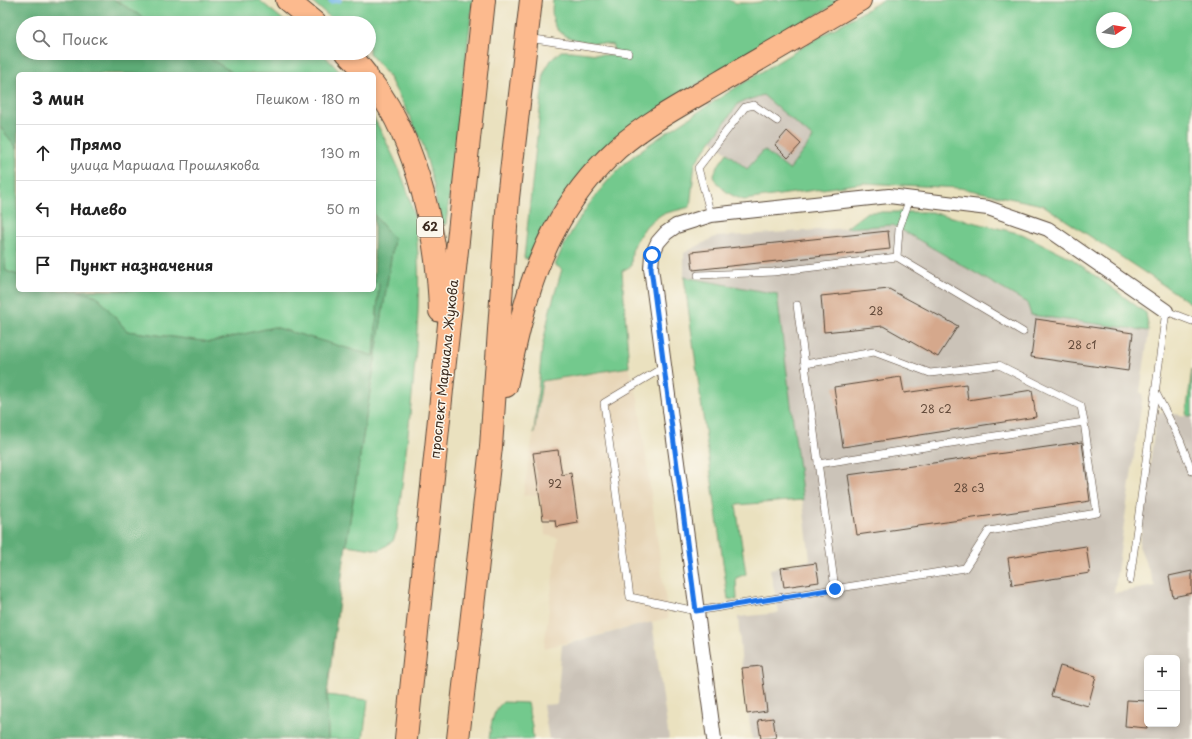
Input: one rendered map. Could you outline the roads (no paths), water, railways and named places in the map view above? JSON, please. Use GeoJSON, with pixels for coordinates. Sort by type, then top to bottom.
{"type":"FeatureCollection","features":[{"type":"Feature","properties":{"kind":"main road"},"geometry":{"type":"LineString","coordinates":[[287,0],[306,16]]}},
{"type":"Feature","properties":{"kind":"main road","name":"проспект Маршала Жукова"},"geometry":{"type":"LineString","coordinates":[[406,739],[484,0]]}},
{"type":"Feature","properties":{"kind":"main road"},"geometry":{"type":"LineString","coordinates":[[458,739],[491,447],[508,198],[531,0]]}},
{"type":"Feature","properties":{"kind":"main road"},"geometry":{"type":"LineString","coordinates":[[491,447],[523,313],[536,270],[554,231],[576,194],[619,148],[651,124],[860,0]]}},
{"type":"Feature","properties":{"kind":"main road"},"geometry":{"type":"LineString","coordinates":[[354,60],[364,72]]}},
{"type":"Feature","properties":{"kind":"main road","name":"62"},"geometry":{"type":"LineString","coordinates":[[376,88],[383,97],[403,134],[423,194],[440,292],[443,380]]}},
{"type":"Feature","properties":{"kind":"street"},"geometry":{"type":"LineString","coordinates":[[714,739],[651,268],[652,255],[666,233],[676,226],[711,215],[889,196],[988,208],[1048,230],[1166,311]]}},
{"type":"Feature","properties":{"kind":"lane"},"geometry":{"type":"LineString","coordinates":[[526,38],[628,53]]}},
{"type":"Feature","properties":{"kind":"lane"},"geometry":{"type":"LineString","coordinates":[[711,215],[698,168],[745,107],[754,105],[777,121]]}},
{"type":"Feature","properties":{"kind":"lane"},"geometry":{"type":"LineString","coordinates":[[897,257],[899,229],[910,198]]}},
{"type":"Feature","properties":{"kind":"lane"},"geometry":{"type":"LineString","coordinates":[[698,275],[773,272],[897,257],[1023,332]]}},
{"type":"Feature","properties":{"kind":"lane"},"geometry":{"type":"LineString","coordinates":[[797,305],[835,589]]}},
{"type":"Feature","properties":{"kind":"lane"},"geometry":{"type":"LineString","coordinates":[[1130,580],[1166,311],[1192,321]]}},
{"type":"Feature","properties":{"kind":"lane"},"geometry":{"type":"LineString","coordinates":[[664,367],[604,403],[630,597],[696,611],[965,568],[989,531],[1097,513],[1081,406],[999,365],[930,373],[874,352],[805,364]]}},
{"type":"Feature","properties":{"kind":"lane"},"geometry":{"type":"LineString","coordinates":[[1155,391],[1180,440],[1192,471]]}},
{"type":"Feature","properties":{"kind":"lane"},"geometry":{"type":"LineString","coordinates":[[818,464],[1084,422]]}},
{"type":"Feature","properties":{"kind":"waterway"},"geometry":{"type":"LineString","coordinates":[[331,1],[339,0]]}}]}
